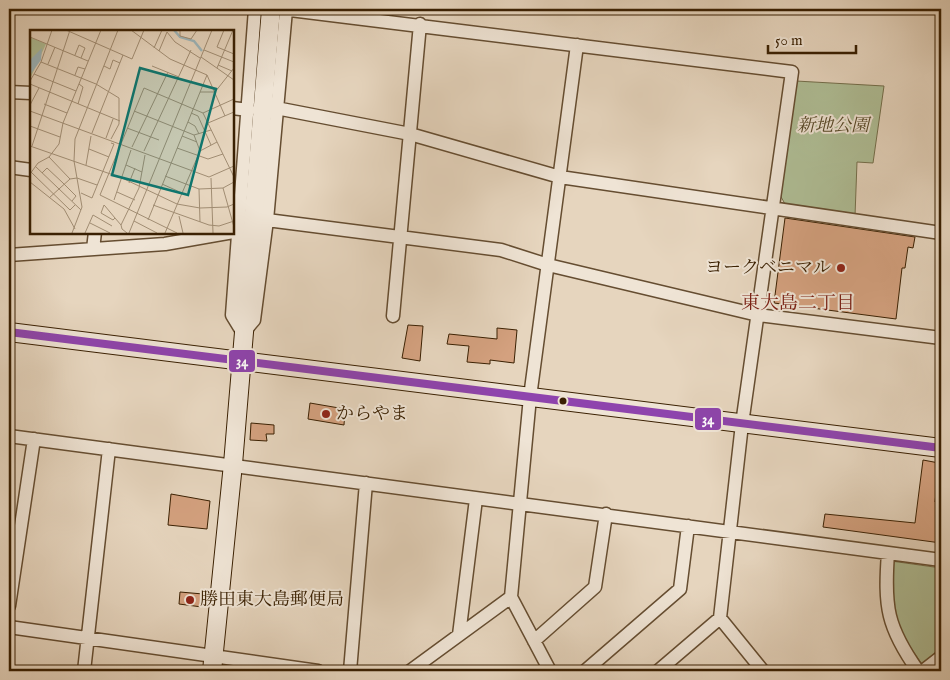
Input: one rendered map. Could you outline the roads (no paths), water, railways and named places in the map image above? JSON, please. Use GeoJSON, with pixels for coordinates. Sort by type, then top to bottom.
{"type":"FeatureCollection","features":[{"type":"Feature","properties":{"kind":"street"},"geometry":{"type":"LineString","coordinates":[[253,228],[249,110],[256,9]]}},
{"type":"Feature","properties":{"kind":"street"},"geometry":{"type":"LineString","coordinates":[[253,228],[276,108],[280,9]]}},
{"type":"Feature","properties":{"kind":"street"},"geometry":{"type":"LineString","coordinates":[[280,9],[420,24],[792,72],[742,424],[720,618],[658,671]]}},
{"type":"Feature","properties":{"kind":"street"},"geometry":{"type":"LineString","coordinates":[[212,663],[233,464],[253,228],[280,9]]}},
{"type":"Feature","properties":{"kind":"street"},"geometry":{"type":"LineString","coordinates":[[393,316],[402,237],[420,24]]}},
{"type":"Feature","properties":{"kind":"street"},"geometry":{"type":"LineString","coordinates":[[550,671],[511,597],[530,397],[577,45]]}},
{"type":"Feature","properties":{"kind":"street"},"geometry":{"type":"LineString","coordinates":[[9,92],[30,93]]}},
{"type":"Feature","properties":{"kind":"street"},"geometry":{"type":"LineString","coordinates":[[234,108],[249,110]]}},
{"type":"Feature","properties":{"kind":"street"},"geometry":{"type":"LineString","coordinates":[[276,108],[410,134],[560,177],[941,232]]}},
{"type":"Feature","properties":{"kind":"street"},"geometry":{"type":"LineString","coordinates":[[9,167],[30,170]]}},
{"type":"Feature","properties":{"kind":"street"},"geometry":{"type":"LineString","coordinates":[[234,231],[253,228],[402,237],[501,250],[548,266],[758,315],[941,338]]}},
{"type":"Feature","properties":{"kind":"street"},"geometry":{"type":"LineString","coordinates":[[93,249],[95,234]]}},
{"type":"Feature","properties":{"kind":"street"},"geometry":{"type":"LineString","coordinates":[[9,255],[165,244],[220,234]]}},
{"type":"Feature","properties":{"kind":"street"},"geometry":{"type":"LineString","coordinates":[[9,332],[941,448]]}},
{"type":"Feature","properties":{"kind":"street"},"geometry":{"type":"LineString","coordinates":[[9,436],[233,464],[476,499],[606,514],[941,560]]}},
{"type":"Feature","properties":{"kind":"street"},"geometry":{"type":"LineString","coordinates":[[9,606],[34,439]]}},
{"type":"Feature","properties":{"kind":"street"},"geometry":{"type":"LineString","coordinates":[[84,671],[86,638],[109,449]]}},
{"type":"Feature","properties":{"kind":"street"},"geometry":{"type":"LineString","coordinates":[[350,671],[366,483]]}},
{"type":"Feature","properties":{"kind":"street"},"geometry":{"type":"LineString","coordinates":[[459,635],[476,499]]}},
{"type":"Feature","properties":{"kind":"street"},"geometry":{"type":"LineString","coordinates":[[534,641],[595,587],[606,514]]}},
{"type":"Feature","properties":{"kind":"street"},"geometry":{"type":"LineString","coordinates":[[585,671],[680,589],[688,526]]}},
{"type":"Feature","properties":{"kind":"street"},"geometry":{"type":"LineString","coordinates":[[888,553],[886,591],[888,612],[898,643],[918,671]]}},
{"type":"Feature","properties":{"kind":"street"},"geometry":{"type":"LineString","coordinates":[[410,671],[511,597]]}},
{"type":"Feature","properties":{"kind":"street"},"geometry":{"type":"LineString","coordinates":[[720,618],[764,671]]}},
{"type":"Feature","properties":{"kind":"street"},"geometry":{"type":"LineString","coordinates":[[9,627],[86,638],[212,663],[318,671]]}},
{"type":"Feature","properties":{"kind":"street"},"geometry":{"type":"LineString","coordinates":[[923,671],[941,657]]}},
{"type":"Feature","properties":{"kind":"place","name":"ヨークベニマル"},"geometry":{"type":"Point","coordinates":[841,268]}},
{"type":"Feature","properties":{"kind":"place","name":"からやま"},"geometry":{"type":"Point","coordinates":[326,414]}},
{"type":"Feature","properties":{"kind":"place","name":"勝田東大島郵便局"},"geometry":{"type":"Point","coordinates":[190,600]}},
{"type":"Feature","properties":{"kind":"district","name":"東大島二丁目"},"geometry":{"type":"Point","coordinates":[798,304]}},
{"type":"Feature","properties":{"kind":"park label","name":"新地公園"},"geometry":{"type":"Point","coordinates":[833,126]}}]}
